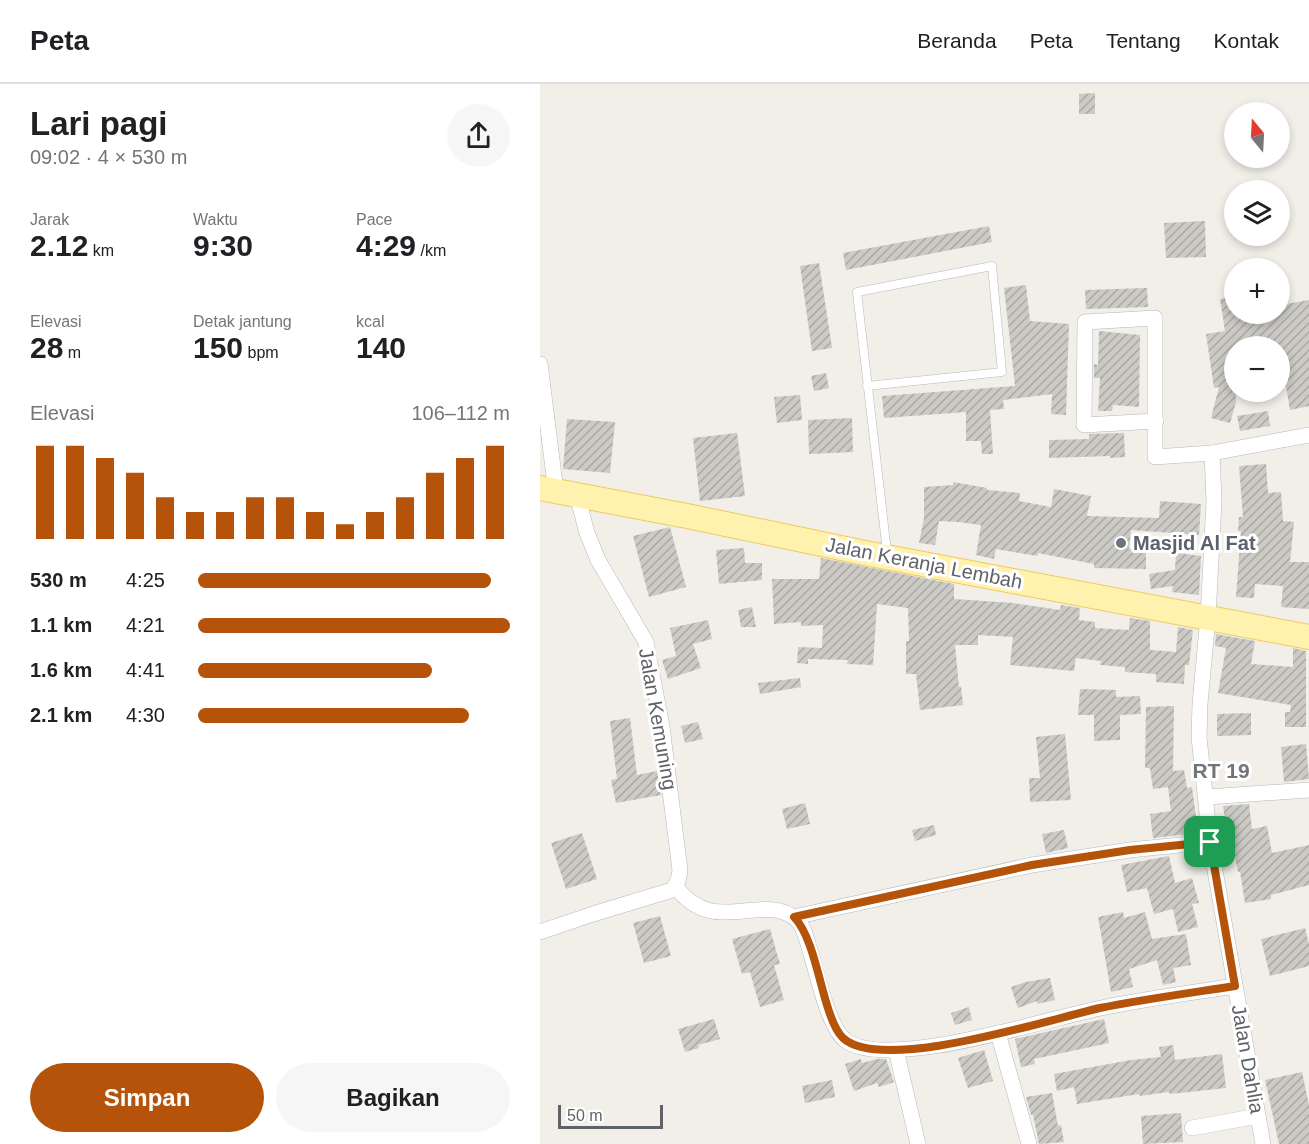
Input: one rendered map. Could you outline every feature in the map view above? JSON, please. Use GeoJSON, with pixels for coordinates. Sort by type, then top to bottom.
{"type":"FeatureCollection","features":[{"type":"Feature","properties":{"kind":"main road","name":"Jalan Keranja Lembah"},"geometry":{"type":"LineString","coordinates":[[558,492],[1309,637]]}},
{"type":"Feature","properties":{"kind":"street"},"geometry":{"type":"LineString","coordinates":[[1156,421],[1084,425],[1085,322],[1155,318],[1156,421],[1155,457],[1212,453],[1309,435]]}},
{"type":"Feature","properties":{"kind":"street","name":"Jalan Kemuning"},"geometry":{"type":"LineString","coordinates":[[540,364],[558,492],[587,533],[598,560],[639,627],[649,653],[679,852],[680,870],[676,887]]}},
{"type":"Feature","properties":{"kind":"street","name":"Jalan Dahlia"},"geometry":{"type":"LineString","coordinates":[[1212,453],[1214,501],[1199,726],[1210,842],[1263,1144]]}},
{"type":"Feature","properties":{"kind":"street"},"geometry":{"type":"LineString","coordinates":[[1207,797],[1309,790]]}},
{"type":"Feature","properties":{"kind":"street"},"geometry":{"type":"LineString","coordinates":[[794,917],[1032,865],[1130,850],[1210,842]]}},
{"type":"Feature","properties":{"kind":"street"},"geometry":{"type":"LineString","coordinates":[[540,932],[676,887],[688,901],[705,911],[768,910],[781,912],[794,917],[804,930],[824,997],[838,1033],[846,1041],[856,1045],[896,1050],[960,1043],[1101,1008],[1235,986]]}},
{"type":"Feature","properties":{"kind":"street"},"geometry":{"type":"LineString","coordinates":[[998,1033],[1029,1144]]}},
{"type":"Feature","properties":{"kind":"street"},"geometry":{"type":"LineString","coordinates":[[896,1050],[918,1144]]}},
{"type":"Feature","properties":{"kind":"street"},"geometry":{"type":"LineString","coordinates":[[1192,1128],[1258,1116]]}},
{"type":"Feature","properties":{"kind":"lane"},"geometry":{"type":"LineString","coordinates":[[867,386],[1002,372],[992,266],[857,292],[867,386],[887,557]]}},
{"type":"Feature","properties":{"kind":"building"},"geometry":{"type":"Polygon","coordinates":[[[1095,93],[1095,114],[1079,114],[1079,94],[1095,93]]]}},
{"type":"Feature","properties":{"kind":"building"},"geometry":{"type":"Polygon","coordinates":[[[1205,221],[1206,257],[1166,258],[1164,223],[1205,221]]]}},
{"type":"Feature","properties":{"kind":"building"},"geometry":{"type":"Polygon","coordinates":[[[989,226],[992,242],[846,270],[843,253],[989,226]]]}},
{"type":"Feature","properties":{"kind":"building"},"geometry":{"type":"Polygon","coordinates":[[[819,263],[832,348],[812,351],[800,266],[819,263]]]}},
{"type":"Feature","properties":{"kind":"building"},"geometry":{"type":"Polygon","coordinates":[[[1026,285],[1030,321],[1069,324],[1066,415],[1051,414],[1052,394],[1003,400],[1004,409],[990,410],[993,454],[982,454],[981,441],[966,441],[966,412],[884,418],[882,396],[1015,386],[1004,288],[1026,285]]]}},
{"type":"Feature","properties":{"kind":"building"},"geometry":{"type":"Polygon","coordinates":[[[1147,288],[1148,307],[1086,309],[1085,290],[1147,288]]]}},
{"type":"Feature","properties":{"kind":"building"},"geometry":{"type":"Polygon","coordinates":[[[1224,298],[1224,324],[1290,324],[1290,303],[1309,300],[1309,406],[1290,410],[1290,336],[1224,336],[1224,402],[1236,402],[1230,423],[1211,418],[1219,387],[1214,388],[1206,334],[1225,331],[1220,299],[1224,298]]]}},
{"type":"Feature","properties":{"kind":"building"},"geometry":{"type":"Polygon","coordinates":[[[1099,331],[1140,335],[1139,407],[1113,405],[1112,411],[1098,411],[1100,378],[1094,378],[1094,364],[1098,365],[1099,331]]]}},
{"type":"Feature","properties":{"kind":"building"},"geometry":{"type":"Polygon","coordinates":[[[826,373],[829,388],[814,391],[811,376],[826,373]]]}},
{"type":"Feature","properties":{"kind":"building"},"geometry":{"type":"Polygon","coordinates":[[[800,395],[802,420],[777,423],[774,397],[800,395]]]}},
{"type":"Feature","properties":{"kind":"building"},"geometry":{"type":"Polygon","coordinates":[[[1268,411],[1270,426],[1240,431],[1237,416],[1268,411]]]}},
{"type":"Feature","properties":{"kind":"building"},"geometry":{"type":"Polygon","coordinates":[[[852,418],[853,452],[809,454],[808,420],[852,418]]]}},
{"type":"Feature","properties":{"kind":"building"},"geometry":{"type":"Polygon","coordinates":[[[567,419],[615,422],[610,473],[563,469],[567,419]]]}},
{"type":"Feature","properties":{"kind":"building"},"geometry":{"type":"Polygon","coordinates":[[[737,433],[745,496],[700,501],[693,438],[737,433]]]}},
{"type":"Feature","properties":{"kind":"building"},"geometry":{"type":"Polygon","coordinates":[[[1124,433],[1125,457],[1049,458],[1049,440],[1089,439],[1089,434],[1124,433]]]}},
{"type":"Feature","properties":{"kind":"building"},"geometry":{"type":"Polygon","coordinates":[[[1266,464],[1268,493],[1281,492],[1283,521],[1294,522],[1290,562],[1309,562],[1309,609],[1281,607],[1283,586],[1255,584],[1254,598],[1236,597],[1241,531],[1238,531],[1239,517],[1243,517],[1239,466],[1266,464]]]}},
{"type":"Feature","properties":{"kind":"building"},"geometry":{"type":"Polygon","coordinates":[[[953,482],[987,488],[987,490],[1020,493],[1019,501],[1051,507],[1054,489],[1091,496],[1087,516],[1159,518],[1160,501],[1201,504],[1199,535],[1131,530],[1129,549],[1146,550],[1146,569],[1094,568],[1094,564],[1038,553],[1037,556],[996,549],[994,559],[976,555],[981,525],[958,522],[939,521],[935,545],[919,543],[924,518],[924,487],[953,485],[953,482]]]}},
{"type":"Feature","properties":{"kind":"building"},"geometry":{"type":"Polygon","coordinates":[[[670,527],[686,587],[649,597],[633,536],[670,527]]]}},
{"type":"Feature","properties":{"kind":"building"},"geometry":{"type":"Polygon","coordinates":[[[744,548],[745,563],[762,563],[762,580],[719,584],[716,550],[744,548]]]}},
{"type":"Feature","properties":{"kind":"building"},"geometry":{"type":"Polygon","coordinates":[[[1176,553],[1201,556],[1199,595],[1172,592],[1173,586],[1151,589],[1149,574],[1175,570],[1176,553]]]}},
{"type":"Feature","properties":{"kind":"building"},"geometry":{"type":"Polygon","coordinates":[[[821,558],[954,584],[954,599],[1013,603],[1060,610],[1061,605],[1080,608],[1079,620],[1095,622],[1095,628],[1129,630],[1130,618],[1150,621],[1150,650],[1176,652],[1178,627],[1193,630],[1189,665],[1185,665],[1184,684],[1156,682],[1156,674],[1125,672],[1125,667],[1100,665],[1101,661],[1076,658],[1074,671],[1010,665],[1013,637],[978,635],[978,645],[955,645],[963,705],[920,710],[916,674],[906,674],[906,641],[909,641],[908,608],[877,604],[873,665],[847,664],[848,660],[808,659],[808,664],[797,663],[798,647],[822,648],[823,625],[801,626],[801,622],[774,624],[772,579],[819,579],[821,558]]]}},
{"type":"Feature","properties":{"kind":"building"},"geometry":{"type":"Polygon","coordinates":[[[752,607],[756,627],[741,627],[738,610],[752,607]]]}},
{"type":"Feature","properties":{"kind":"building"},"geometry":{"type":"Polygon","coordinates":[[[708,620],[712,639],[693,644],[701,668],[668,679],[662,660],[676,656],[670,628],[708,620]]]}},
{"type":"Feature","properties":{"kind":"building"},"geometry":{"type":"Polygon","coordinates":[[[1216,634],[1255,641],[1251,664],[1293,667],[1293,648],[1306,651],[1306,727],[1285,727],[1285,712],[1290,712],[1291,705],[1218,693],[1226,648],[1215,646],[1216,634]]]}},
{"type":"Feature","properties":{"kind":"building"},"geometry":{"type":"Polygon","coordinates":[[[800,678],[801,687],[760,694],[758,683],[800,678]]]}},
{"type":"Feature","properties":{"kind":"building"},"geometry":{"type":"Polygon","coordinates":[[[1080,689],[1116,690],[1116,697],[1140,696],[1141,714],[1120,715],[1120,740],[1094,741],[1094,715],[1078,715],[1080,689]]]}},
{"type":"Feature","properties":{"kind":"building"},"geometry":{"type":"Polygon","coordinates":[[[1174,706],[1173,771],[1184,770],[1187,788],[1192,787],[1198,833],[1153,838],[1150,814],[1171,811],[1168,787],[1153,789],[1150,768],[1145,768],[1146,707],[1174,706]]]}},
{"type":"Feature","properties":{"kind":"building"},"geometry":{"type":"Polygon","coordinates":[[[1251,713],[1251,735],[1217,736],[1217,714],[1251,713]]]}},
{"type":"Feature","properties":{"kind":"building"},"geometry":{"type":"Polygon","coordinates":[[[630,718],[637,775],[657,771],[661,795],[616,803],[611,780],[617,779],[610,721],[630,718]]]}},
{"type":"Feature","properties":{"kind":"building"},"geometry":{"type":"Polygon","coordinates":[[[698,722],[703,739],[685,743],[681,726],[698,722]]]}},
{"type":"Feature","properties":{"kind":"building"},"geometry":{"type":"Polygon","coordinates":[[[1065,734],[1071,800],[1030,802],[1029,778],[1040,778],[1036,737],[1065,734]]]}},
{"type":"Feature","properties":{"kind":"building"},"geometry":{"type":"Polygon","coordinates":[[[1306,744],[1309,779],[1284,782],[1281,747],[1306,744]]]}},
{"type":"Feature","properties":{"kind":"building"},"geometry":{"type":"Polygon","coordinates":[[[805,803],[810,824],[787,829],[782,809],[805,803]]]}},
{"type":"Feature","properties":{"kind":"building"},"geometry":{"type":"Polygon","coordinates":[[[1249,804],[1252,829],[1267,826],[1272,853],[1309,845],[1309,885],[1271,895],[1271,899],[1245,903],[1240,872],[1238,872],[1223,806],[1249,804]]]}},
{"type":"Feature","properties":{"kind":"building"},"geometry":{"type":"Polygon","coordinates":[[[934,825],[936,835],[915,841],[912,830],[934,825]]]}},
{"type":"Feature","properties":{"kind":"building"},"geometry":{"type":"Polygon","coordinates":[[[1064,830],[1068,848],[1046,853],[1042,834],[1064,830]]]}},
{"type":"Feature","properties":{"kind":"building"},"geometry":{"type":"Polygon","coordinates":[[[582,833],[597,879],[566,889],[551,843],[582,833]]]}},
{"type":"Feature","properties":{"kind":"building"},"geometry":{"type":"Polygon","coordinates":[[[1169,856],[1175,883],[1192,878],[1199,903],[1192,904],[1198,927],[1178,932],[1173,909],[1154,914],[1147,888],[1127,892],[1121,865],[1169,856]]]}},
{"type":"Feature","properties":{"kind":"building"},"geometry":{"type":"Polygon","coordinates":[[[1123,912],[1124,918],[1145,912],[1152,939],[1186,934],[1191,965],[1173,968],[1176,982],[1163,985],[1157,960],[1129,969],[1133,987],[1111,992],[1098,917],[1123,912]]]}},
{"type":"Feature","properties":{"kind":"building"},"geometry":{"type":"Polygon","coordinates":[[[660,916],[671,956],[644,963],[633,923],[660,916]]]}},
{"type":"Feature","properties":{"kind":"building"},"geometry":{"type":"Polygon","coordinates":[[[1305,928],[1309,944],[1309,966],[1270,976],[1261,939],[1305,928]]]}},
{"type":"Feature","properties":{"kind":"building"},"geometry":{"type":"Polygon","coordinates":[[[770,929],[780,964],[774,965],[784,1000],[760,1007],[750,972],[742,974],[732,939],[770,929]]]}},
{"type":"Feature","properties":{"kind":"building"},"geometry":{"type":"Polygon","coordinates":[[[1050,978],[1055,1000],[1037,1004],[1037,1001],[1018,1008],[1011,987],[1050,978]]]}},
{"type":"Feature","properties":{"kind":"building"},"geometry":{"type":"Polygon","coordinates":[[[969,1007],[972,1020],[955,1025],[951,1013],[969,1007]]]}},
{"type":"Feature","properties":{"kind":"building"},"geometry":{"type":"Polygon","coordinates":[[[714,1019],[720,1039],[698,1045],[699,1048],[685,1052],[678,1029],[714,1019]]]}},
{"type":"Feature","properties":{"kind":"building"},"geometry":{"type":"Polygon","coordinates":[[[1104,1019],[1109,1043],[1034,1059],[1035,1064],[1021,1067],[1015,1039],[1104,1019]]]}},
{"type":"Feature","properties":{"kind":"building"},"geometry":{"type":"Polygon","coordinates":[[[1173,1045],[1175,1060],[1222,1054],[1226,1088],[1170,1094],[1169,1092],[1140,1096],[1139,1094],[1077,1104],[1074,1087],[1057,1091],[1054,1074],[1161,1057],[1159,1047],[1173,1045]]]}},
{"type":"Feature","properties":{"kind":"building"},"geometry":{"type":"Polygon","coordinates":[[[984,1050],[993,1081],[968,1088],[958,1058],[984,1050]]]}},
{"type":"Feature","properties":{"kind":"building"},"geometry":{"type":"Polygon","coordinates":[[[861,1059],[862,1063],[886,1059],[894,1082],[879,1087],[877,1083],[854,1091],[845,1064],[861,1059]]]}},
{"type":"Feature","properties":{"kind":"building"},"geometry":{"type":"Polygon","coordinates":[[[1302,1072],[1309,1105],[1309,1144],[1279,1144],[1265,1080],[1302,1072]]]}},
{"type":"Feature","properties":{"kind":"building"},"geometry":{"type":"Polygon","coordinates":[[[832,1080],[835,1097],[805,1103],[802,1086],[832,1080]]]}},
{"type":"Feature","properties":{"kind":"building"},"geometry":{"type":"Polygon","coordinates":[[[1052,1093],[1058,1126],[1061,1125],[1064,1142],[1039,1144],[1033,1115],[1031,1115],[1026,1097],[1052,1093]]]}},
{"type":"Feature","properties":{"kind":"building"},"geometry":{"type":"Polygon","coordinates":[[[1181,1113],[1183,1142],[1143,1144],[1141,1116],[1181,1113]]]}},
{"type":"Feature","properties":{"kind":"place","name":"Masjid Al Fat"},"geometry":{"type":"Point","coordinates":[1121,543]}},
{"type":"Feature","properties":{"kind":"district","name":"RT 19"},"geometry":{"type":"Point","coordinates":[1221,771]}},
{"type":"Feature","properties":{"kind":"route"},"geometry":{"type":"LineString","coordinates":[[1210,842],[1235,986],[1101,1008],[960,1043],[896,1050],[867,1048],[846,1041],[838,1033],[832,1019],[804,930],[794,917],[1032,865],[1130,850],[1210,842]]}}]}
